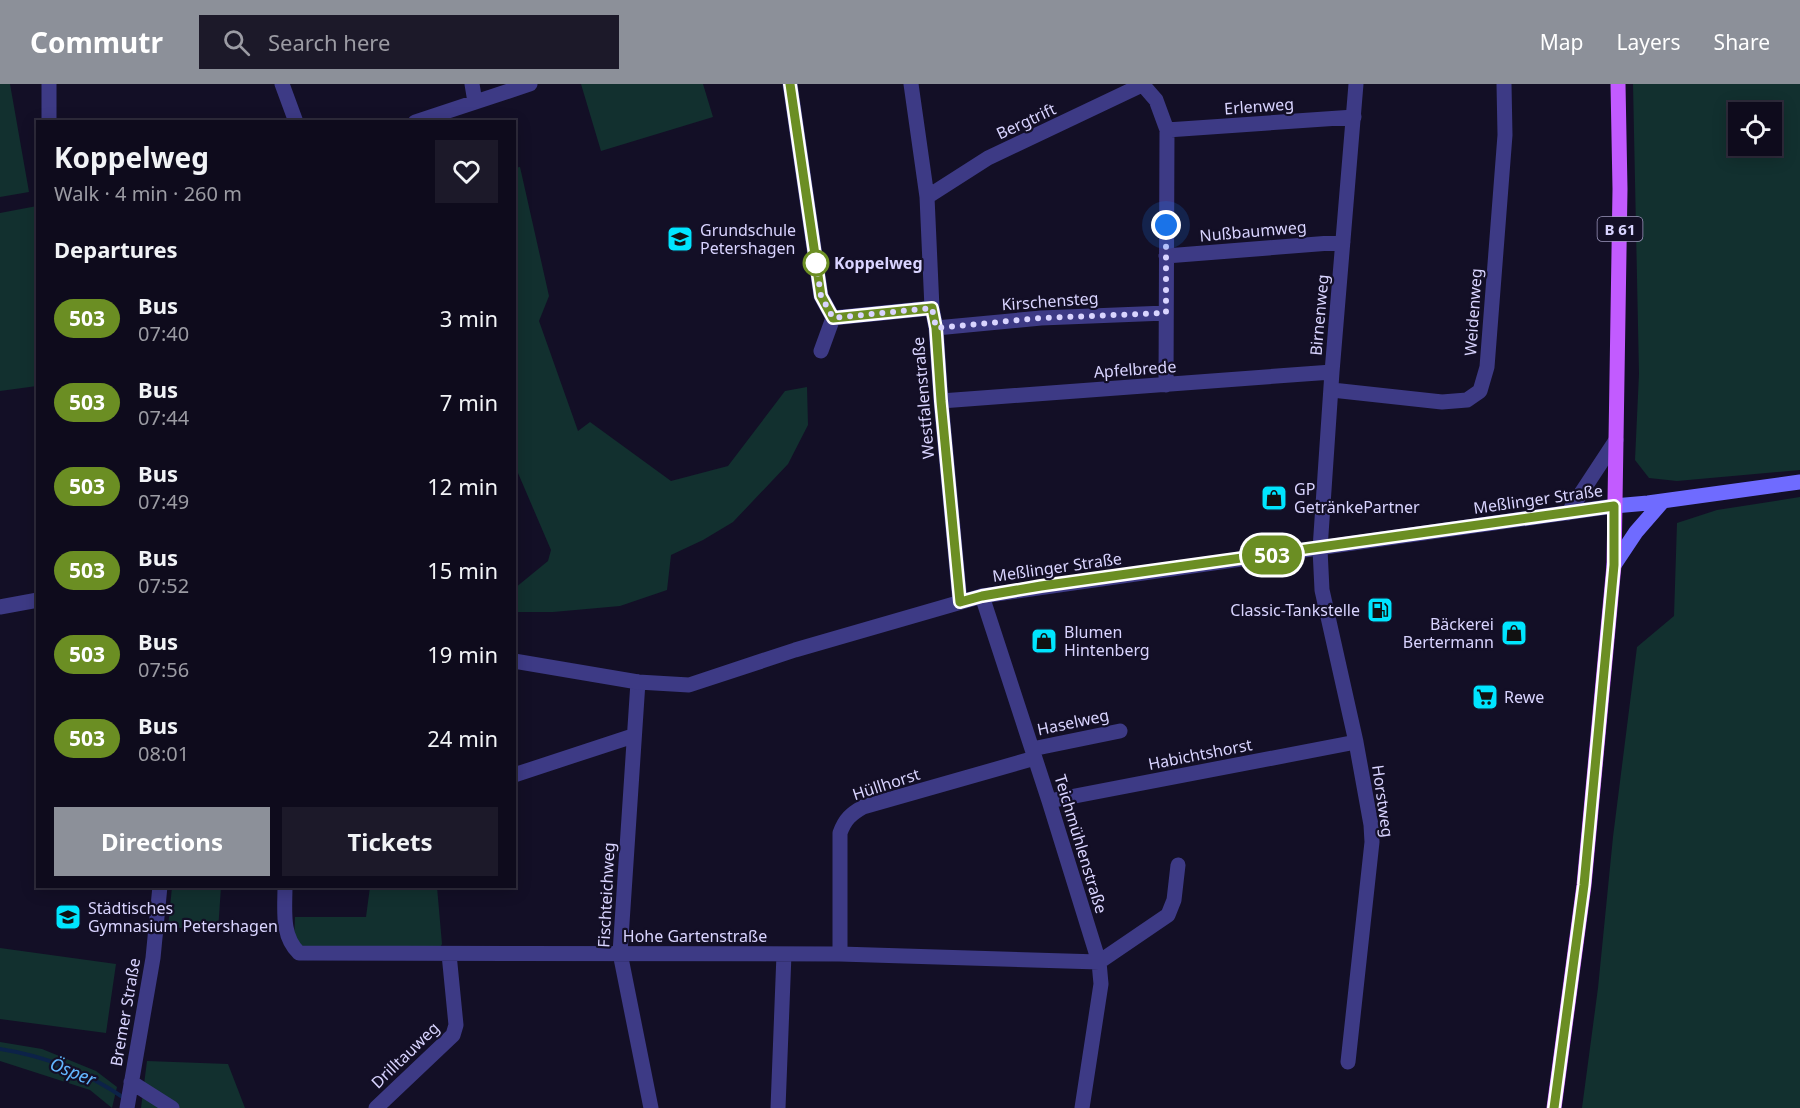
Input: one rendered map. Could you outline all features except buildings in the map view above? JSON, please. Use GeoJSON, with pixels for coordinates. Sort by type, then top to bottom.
{"type":"FeatureCollection","features":[{"type":"Feature","properties":{"kind":"main road","name":"B 61"},"geometry":{"type":"LineString","coordinates":[[1554,1108],[1584,885],[1614,565],[1620,189],[1617,84]]}},
{"type":"Feature","properties":{"kind":"main road"},"geometry":{"type":"LineString","coordinates":[[1614,506],[1800,482]]}},
{"type":"Feature","properties":{"kind":"main road"},"geometry":{"type":"LineString","coordinates":[[1614,565],[1636,532],[1663,501]]}},
{"type":"Feature","properties":{"kind":"street"},"geometry":{"type":"LineString","coordinates":[[49,84],[49,120]]}},
{"type":"Feature","properties":{"kind":"street"},"geometry":{"type":"LineString","coordinates":[[282,84],[295,120]]}},
{"type":"Feature","properties":{"kind":"street"},"geometry":{"type":"LineString","coordinates":[[472,84],[475,102]]}},
{"type":"Feature","properties":{"kind":"street"},"geometry":{"type":"LineString","coordinates":[[421,120],[530,84]]}},
{"type":"Feature","properties":{"kind":"street"},"geometry":{"type":"LineString","coordinates":[[790,84],[821,296],[833,318],[821,351]]}},
{"type":"Feature","properties":{"kind":"street","name":"Westfalenstraße"},"geometry":{"type":"LineString","coordinates":[[911,84],[927,197],[932,308],[936,328],[960,602]]}},
{"type":"Feature","properties":{"kind":"street"},"geometry":{"type":"LineString","coordinates":[[1144,84],[1156,100],[1167,130],[1166,385]]}},
{"type":"Feature","properties":{"kind":"street","name":"Bergtrift"},"geometry":{"type":"LineString","coordinates":[[927,197],[988,158],[1144,84]]}},
{"type":"Feature","properties":{"kind":"street","name":"Birnenweg"},"geometry":{"type":"LineString","coordinates":[[1320,549],[1356,84]]}},
{"type":"Feature","properties":{"kind":"street","name":"Weidenweg"},"geometry":{"type":"LineString","coordinates":[[1332,390],[1442,402],[1467,400],[1480,391],[1487,367],[1505,135],[1504,84]]}},
{"type":"Feature","properties":{"kind":"street","name":"Erlenweg"},"geometry":{"type":"LineString","coordinates":[[1167,130],[1354,117]]}},
{"type":"Feature","properties":{"kind":"street","name":"Nußbaumweg"},"geometry":{"type":"LineString","coordinates":[[1166,256],[1343,242]]}},
{"type":"Feature","properties":{"kind":"street"},"geometry":{"type":"LineString","coordinates":[[833,318],[932,308]]}},
{"type":"Feature","properties":{"kind":"street","name":"Kirschensteg"},"geometry":{"type":"LineString","coordinates":[[936,328],[1041,318],[1166,313]]}},
{"type":"Feature","properties":{"kind":"street","name":"Apfelbrede"},"geometry":{"type":"LineString","coordinates":[[941,401],[1332,372]]}},
{"type":"Feature","properties":{"kind":"street"},"geometry":{"type":"LineString","coordinates":[[1568,513],[1616,440]]}},
{"type":"Feature","properties":{"kind":"street","name":"Meßlinger Straße"},"geometry":{"type":"LineString","coordinates":[[516,662],[638,682],[689,685],[795,650],[982,596],[1614,506]]}},
{"type":"Feature","properties":{"kind":"street","name":"Horstweg"},"geometry":{"type":"LineString","coordinates":[[1320,549],[1322,590],[1356,742],[1372,842],[1348,1062]]}},
{"type":"Feature","properties":{"kind":"street","name":"Teichmühlenstraße"},"geometry":{"type":"LineString","coordinates":[[982,596],[1099,962],[1101,984],[1082,1108]]}},
{"type":"Feature","properties":{"kind":"street"},"geometry":{"type":"LineString","coordinates":[[0,608],[36,600]]}},
{"type":"Feature","properties":{"kind":"street","name":"Fischteichweg"},"geometry":{"type":"LineString","coordinates":[[638,682],[621,953],[651,1108]]}},
{"type":"Feature","properties":{"kind":"street","name":"Haselweg"},"geometry":{"type":"LineString","coordinates":[[1034,754],[1120,731]]}},
{"type":"Feature","properties":{"kind":"street"},"geometry":{"type":"LineString","coordinates":[[516,774],[633,736]]}},
{"type":"Feature","properties":{"kind":"street","name":"Habichtshorst"},"geometry":{"type":"LineString","coordinates":[[1049,801],[1356,742]]}},
{"type":"Feature","properties":{"kind":"street","name":"Hüllhorst"},"geometry":{"type":"LineString","coordinates":[[840,954],[840,833],[843,824],[851,814],[863,807],[1034,754]]}},
{"type":"Feature","properties":{"kind":"street"},"geometry":{"type":"LineString","coordinates":[[1099,962],[1168,915],[1174,900],[1178,865]]}},
{"type":"Feature","properties":{"kind":"street","name":"Bremer Straße"},"geometry":{"type":"LineString","coordinates":[[128,1108],[153,958],[160,888]]}},
{"type":"Feature","properties":{"kind":"street","name":"Hohe Gartenstraße"},"geometry":{"type":"LineString","coordinates":[[285,888],[285,928],[294,948],[299,953],[840,954],[1099,962]]}},
{"type":"Feature","properties":{"kind":"street","name":"Drilltauweg"},"geometry":{"type":"LineString","coordinates":[[376,1108],[453,1035],[456,1025],[449,954]]}},
{"type":"Feature","properties":{"kind":"street"},"geometry":{"type":"LineString","coordinates":[[778,1108],[784,954]]}},
{"type":"Feature","properties":{"kind":"street"},"geometry":{"type":"LineString","coordinates":[[131,1087],[172,1108]]}},
{"type":"Feature","properties":{"kind":"green space"},"geometry":{"type":"Polygon","coordinates":[[[0,84],[10,84],[29,192],[0,197],[0,84]]]}},
{"type":"Feature","properties":{"kind":"green space"},"geometry":{"type":"Polygon","coordinates":[[[581,84],[703,84],[713,117],[601,151],[581,84]]]}},
{"type":"Feature","properties":{"kind":"green space"},"geometry":{"type":"Polygon","coordinates":[[[1633,84],[1800,84],[1800,470],[1677,481],[1649,478],[1635,460],[1639,374],[1633,84]]]}},
{"type":"Feature","properties":{"kind":"green space"},"geometry":{"type":"Polygon","coordinates":[[[520,167],[549,296],[539,321],[578,431],[590,422],[671,481],[728,466],[785,391],[807,387],[808,425],[788,464],[733,522],[671,555],[667,590],[620,606],[553,612],[516,612],[516,587],[548,561],[551,550],[516,468],[516,168],[520,167]]]}},
{"type":"Feature","properties":{"kind":"green space"},"geometry":{"type":"Polygon","coordinates":[[[36,206],[36,386],[0,391],[0,213],[36,206]]]}},
{"type":"Feature","properties":{"kind":"green space"},"geometry":{"type":"Polygon","coordinates":[[[1800,497],[1800,1108],[1582,1108],[1637,647],[1674,616],[1677,523],[1717,510],[1800,497]]]}},
{"type":"Feature","properties":{"kind":"green space"},"geometry":{"type":"Polygon","coordinates":[[[172,888],[221,888],[218,931],[168,927],[172,888]]]}},
{"type":"Feature","properties":{"kind":"green space"},"geometry":{"type":"Polygon","coordinates":[[[370,888],[437,888],[442,944],[439,949],[302,948],[294,940],[295,917],[366,917],[370,888]]]}},
{"type":"Feature","properties":{"kind":"green space"},"geometry":{"type":"Polygon","coordinates":[[[0,948],[116,964],[106,1033],[0,1019],[0,948]]]}},
{"type":"Feature","properties":{"kind":"green space"},"geometry":{"type":"Polygon","coordinates":[[[0,1042],[42,1049],[96,1071],[117,1087],[112,1108],[90,1090],[0,1061],[0,1042]]]}},
{"type":"Feature","properties":{"kind":"green space"},"geometry":{"type":"Polygon","coordinates":[[[147,1061],[228,1064],[245,1108],[141,1108],[147,1061]]]}},
{"type":"Feature","properties":{"kind":"waterway","name":"Ösper"},"geometry":{"type":"LineString","coordinates":[[0,1049],[65,1066],[95,1080],[124,1098]]}},
{"type":"Feature","properties":{"kind":"bus line","name":"503"},"geometry":{"type":"LineString","coordinates":[[790,84],[821,296],[833,318],[932,308],[936,328],[960,602],[1041,586],[1320,549],[1614,506],[1614,565],[1584,885],[1554,1108]]}},
{"type":"Feature","properties":{"kind":"place","name":"Grundschule Petershagen"},"geometry":{"type":"Point","coordinates":[680,239]}},
{"type":"Feature","properties":{"kind":"place","name":"Koppelweg"},"geometry":{"type":"Point","coordinates":[816,263]}},
{"type":"Feature","properties":{"kind":"place","name":"GP GetränkePartner"},"geometry":{"type":"Point","coordinates":[1274,498]}},
{"type":"Feature","properties":{"kind":"place","name":"Classic-Tankstelle"},"geometry":{"type":"Point","coordinates":[1380,610]}},
{"type":"Feature","properties":{"kind":"place","name":"Bäckerei Bertermann"},"geometry":{"type":"Point","coordinates":[1514,633]}},
{"type":"Feature","properties":{"kind":"place","name":"Blumen Hintenberg"},"geometry":{"type":"Point","coordinates":[1044,641]}},
{"type":"Feature","properties":{"kind":"place","name":"Rewe"},"geometry":{"type":"Point","coordinates":[1485,697]}},
{"type":"Feature","properties":{"kind":"place","name":"Städtisches Gymnasium Petershagen"},"geometry":{"type":"Point","coordinates":[68,917]}},
{"type":"Feature","properties":{"kind":"route"},"geometry":{"type":"LineString","coordinates":[[816,263],[821,296],[833,318],[932,308],[936,328],[1041,318],[1166,313],[1166,225]]}}]}
